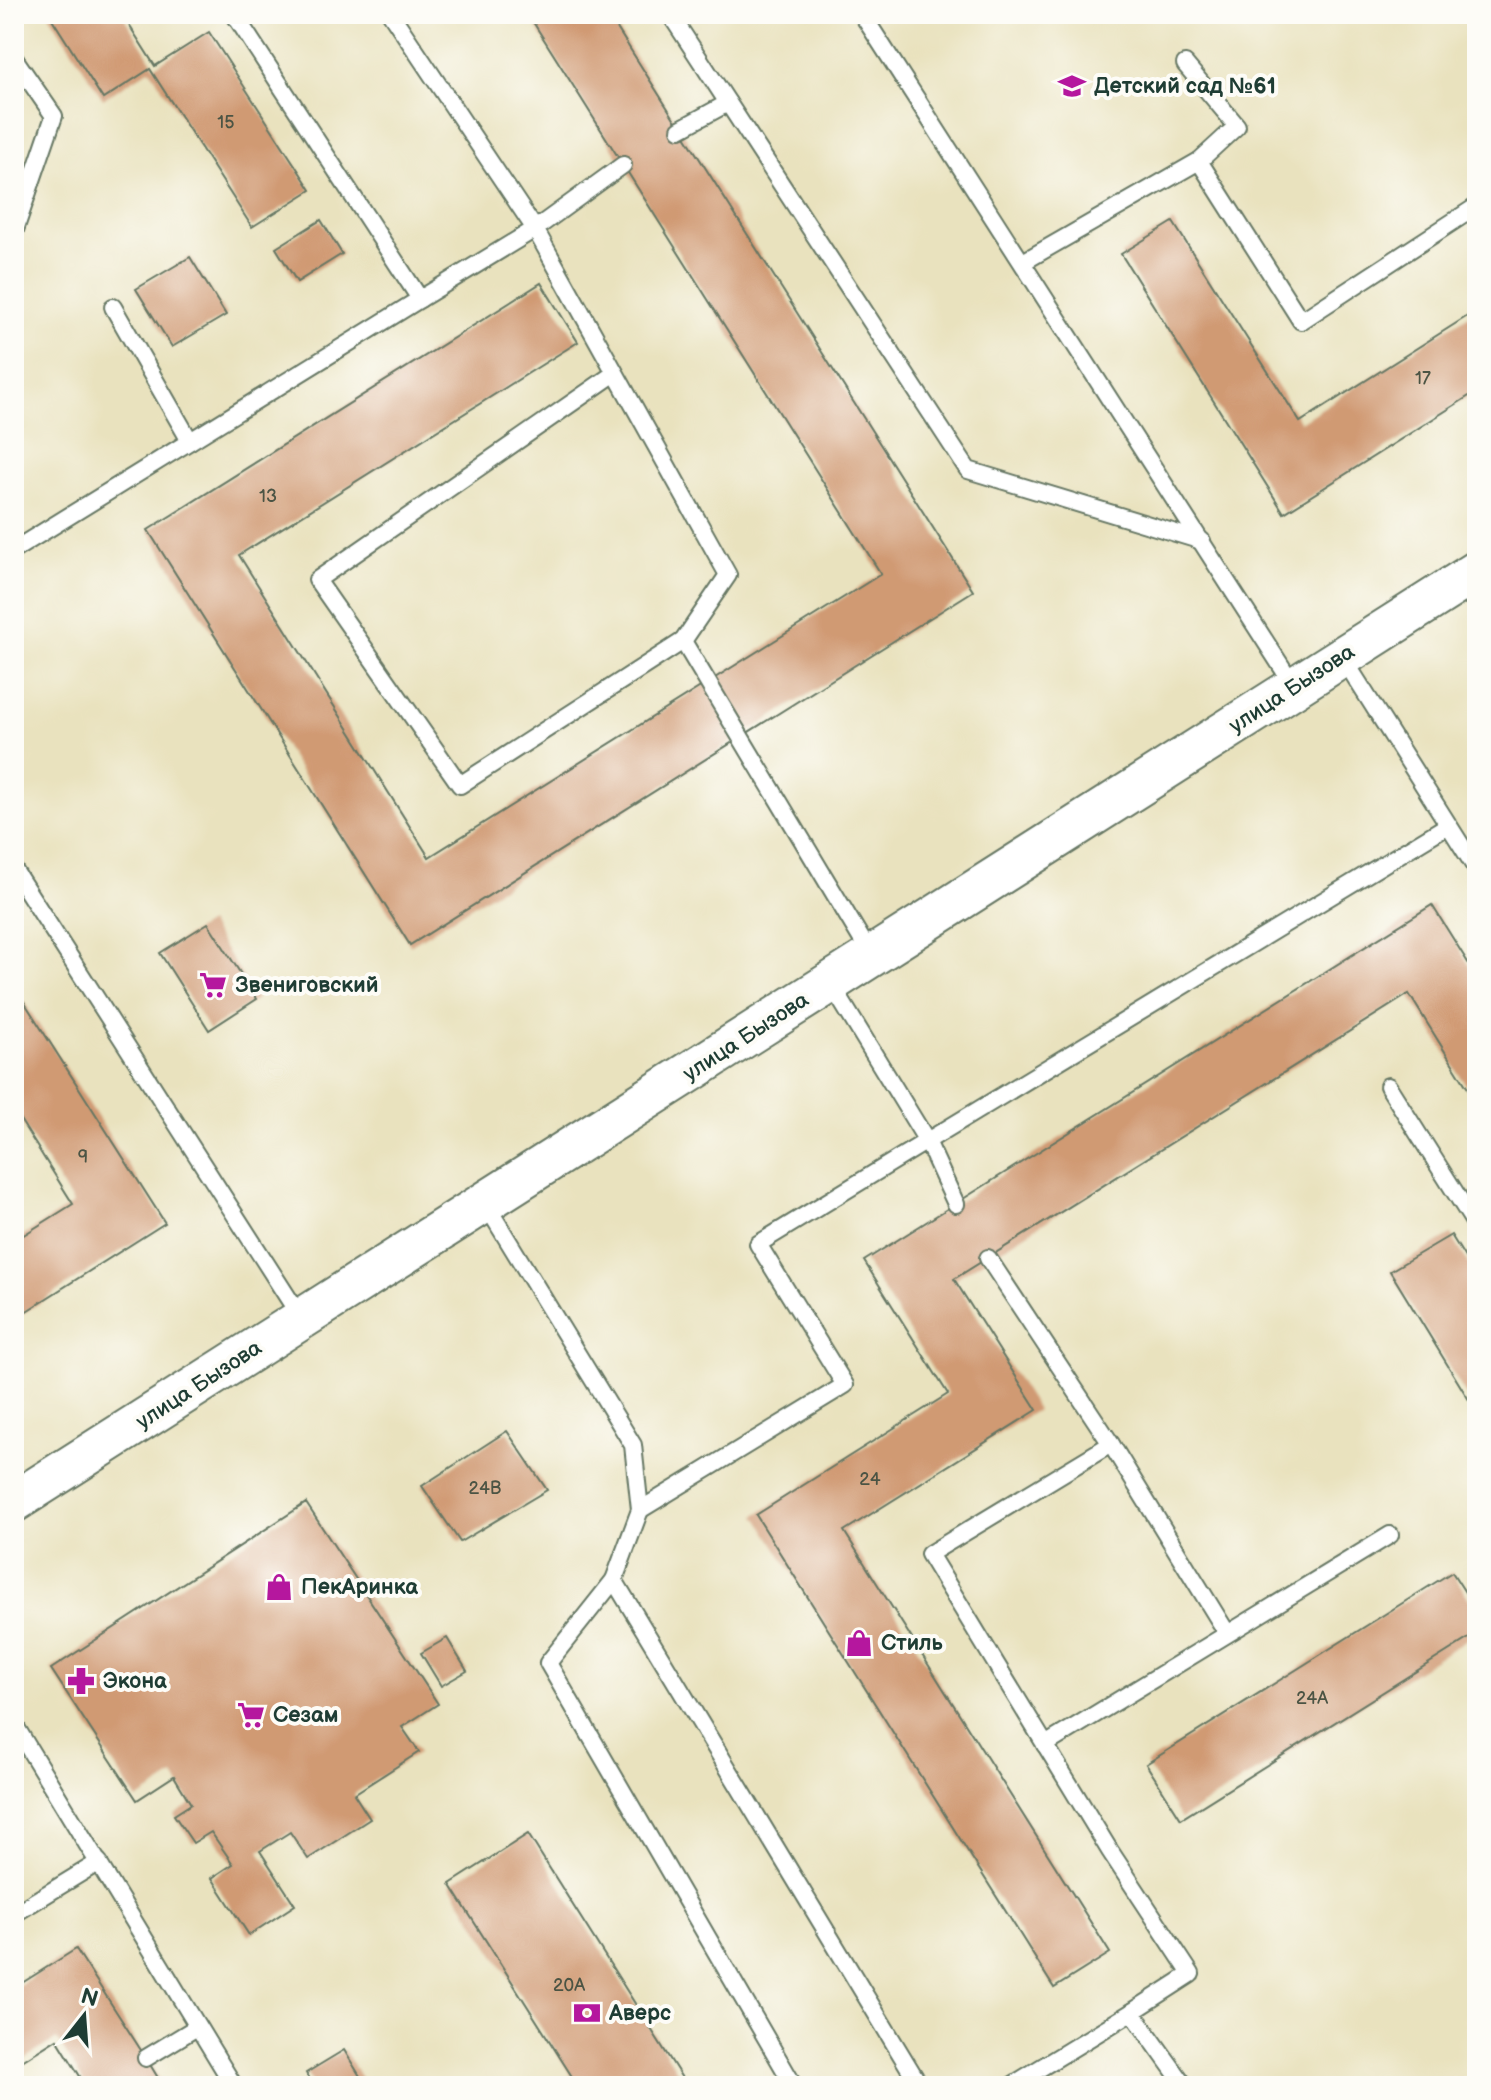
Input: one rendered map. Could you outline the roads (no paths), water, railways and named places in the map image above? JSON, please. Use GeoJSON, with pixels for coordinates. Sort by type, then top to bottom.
{"type":"FeatureCollection","features":[{"type":"Feature","properties":{"kind":"street","name":"улица Бызова"},"geometry":{"type":"LineString","coordinates":[[14,1502],[1477,571]]}},
{"type":"Feature","properties":{"kind":"lane"},"geometry":{"type":"LineString","coordinates":[[234,14],[420,299]]}},
{"type":"Feature","properties":{"kind":"lane"},"geometry":{"type":"LineString","coordinates":[[391,14],[535,229],[728,575],[683,641],[460,785],[317,580],[615,373]]}},
{"type":"Feature","properties":{"kind":"lane"},"geometry":{"type":"LineString","coordinates":[[670,14],[968,470],[1202,541]]}},
{"type":"Feature","properties":{"kind":"lane"},"geometry":{"type":"LineString","coordinates":[[862,14],[1295,687]]}},
{"type":"Feature","properties":{"kind":"lane"},"geometry":{"type":"LineString","coordinates":[[14,58],[54,116],[14,233]]}},
{"type":"Feature","properties":{"kind":"lane"},"geometry":{"type":"LineString","coordinates":[[1023,262],[1199,161],[1237,126],[1185,64]]}},
{"type":"Feature","properties":{"kind":"lane"},"geometry":{"type":"LineString","coordinates":[[680,129],[728,103]]}},
{"type":"Feature","properties":{"kind":"lane"},"geometry":{"type":"LineString","coordinates":[[1199,161],[1301,321],[1477,206]]}},
{"type":"Feature","properties":{"kind":"lane"},"geometry":{"type":"LineString","coordinates":[[14,550],[535,229],[623,165]]}},
{"type":"Feature","properties":{"kind":"lane"},"geometry":{"type":"LineString","coordinates":[[113,307],[190,441]]}},
{"type":"Feature","properties":{"kind":"lane"},"geometry":{"type":"LineString","coordinates":[[683,641],[872,956]]}},
{"type":"Feature","properties":{"kind":"lane"},"geometry":{"type":"LineString","coordinates":[[1342,657],[1477,870]]}},
{"type":"Feature","properties":{"kind":"lane"},"geometry":{"type":"LineString","coordinates":[[640,1510],[845,1385],[758,1244],[1448,825]]}},
{"type":"Feature","properties":{"kind":"lane"},"geometry":{"type":"LineString","coordinates":[[14,870],[302,1319]]}},
{"type":"Feature","properties":{"kind":"lane"},"geometry":{"type":"LineString","coordinates":[[830,983],[927,1141],[956,1204]]}},
{"type":"Feature","properties":{"kind":"lane"},"geometry":{"type":"LineString","coordinates":[[1388,1086],[1477,1227]]}},
{"type":"Feature","properties":{"kind":"lane"},"geometry":{"type":"LineString","coordinates":[[485,1203],[633,1445],[640,1510],[614,1580],[548,1663],[794,2086]]}},
{"type":"Feature","properties":{"kind":"lane"},"geometry":{"type":"LineString","coordinates":[[988,1258],[1111,1444],[1227,1633]]}},
{"type":"Feature","properties":{"kind":"lane"},"geometry":{"type":"LineString","coordinates":[[1011,2086],[1191,1974],[1045,1745],[929,1554],[1111,1444]]}},
{"type":"Feature","properties":{"kind":"lane"},"geometry":{"type":"LineString","coordinates":[[1045,1745],[1390,1535]]}},
{"type":"Feature","properties":{"kind":"lane"},"geometry":{"type":"LineString","coordinates":[[614,1580],[920,2086]]}},
{"type":"Feature","properties":{"kind":"lane"},"geometry":{"type":"LineString","coordinates":[[14,1724],[234,2086]]}},
{"type":"Feature","properties":{"kind":"lane"},"geometry":{"type":"LineString","coordinates":[[14,1914],[99,1862]]}},
{"type":"Feature","properties":{"kind":"lane"},"geometry":{"type":"LineString","coordinates":[[1132,2012],[1185,2086]]}},
{"type":"Feature","properties":{"kind":"lane"},"geometry":{"type":"LineString","coordinates":[[146,2058],[197,2027]]}},
{"type":"Feature","properties":{"kind":"place","name":"Детский сад №61"},"geometry":{"type":"Point","coordinates":[1072,86]}},
{"type":"Feature","properties":{"kind":"place","name":"Звениговский"},"geometry":{"type":"Point","coordinates":[213,985]}},
{"type":"Feature","properties":{"kind":"place","name":"ПекАринка"},"geometry":{"type":"Point","coordinates":[279,1587]}},
{"type":"Feature","properties":{"kind":"place","name":"Стиль"},"geometry":{"type":"Point","coordinates":[859,1643]}},
{"type":"Feature","properties":{"kind":"place","name":"Экона"},"geometry":{"type":"Point","coordinates":[81,1681]}},
{"type":"Feature","properties":{"kind":"place","name":"Сезам"},"geometry":{"type":"Point","coordinates":[251,1715]}},
{"type":"Feature","properties":{"kind":"place","name":"Аверс"},"geometry":{"type":"Point","coordinates":[587,2013]}}]}
